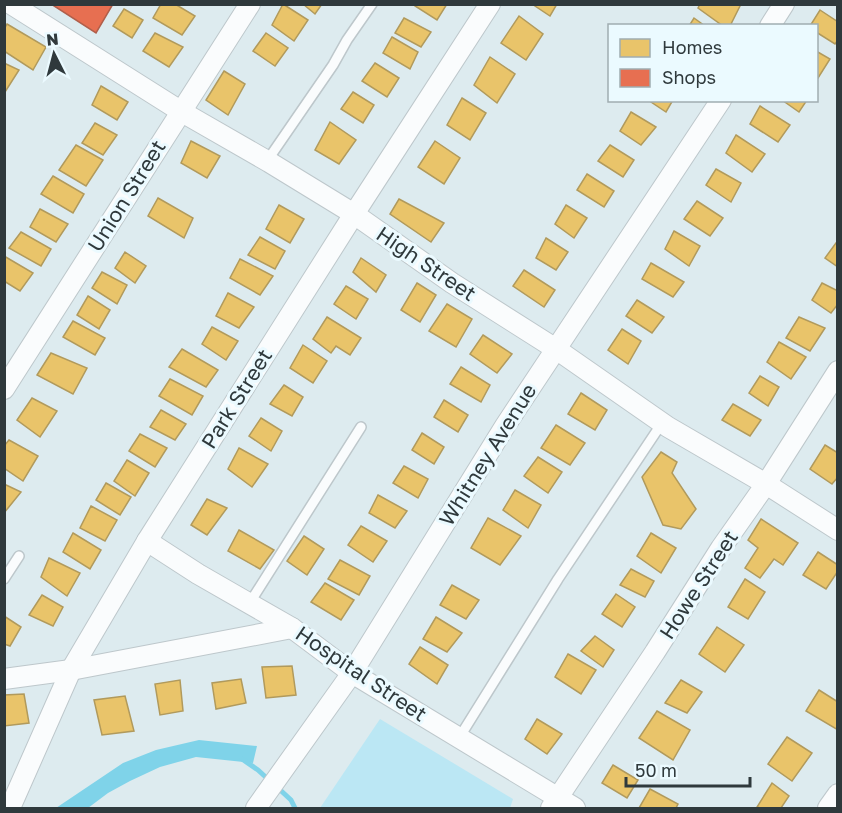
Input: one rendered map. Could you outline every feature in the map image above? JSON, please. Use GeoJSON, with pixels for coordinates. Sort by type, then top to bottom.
{"type":"FeatureCollection","features":[{"type":"Feature","properties":{"kind":"street","name":"High Street"},"geometry":{"type":"LineString","coordinates":[[11,4],[182,112],[354,214],[452,283],[556,349],[662,423],[766,484],[837,530]]}},
{"type":"Feature","properties":{"kind":"street","name":"Union Street"},"geometry":{"type":"LineString","coordinates":[[4,389],[250,4]]}},
{"type":"Feature","properties":{"kind":"street","name":"Park Street"},"geometry":{"type":"LineString","coordinates":[[10,808],[70,670],[147,541],[490,4]]}},
{"type":"Feature","properties":{"kind":"street"},"geometry":{"type":"LineString","coordinates":[[771,24],[784,4]]}},
{"type":"Feature","properties":{"kind":"street","name":"Whitney Avenue"},"geometry":{"type":"LineString","coordinates":[[256,808],[352,673],[505,426],[719,102]]}},
{"type":"Feature","properties":{"kind":"street","name":"Howe Street"},"geometry":{"type":"LineString","coordinates":[[555,803],[766,484],[837,371]]}},
{"type":"Feature","properties":{"kind":"street","name":"Hospital Street"},"geometry":{"type":"LineString","coordinates":[[147,541],[198,574],[292,628],[352,673],[459,738],[555,803],[575,808]]}},
{"type":"Feature","properties":{"kind":"street"},"geometry":{"type":"LineString","coordinates":[[4,679],[70,670],[292,628]]}},
{"type":"Feature","properties":{"kind":"street"},"geometry":{"type":"LineString","coordinates":[[828,808],[837,794]]}},
{"type":"Feature","properties":{"kind":"lane"},"geometry":{"type":"LineString","coordinates":[[267,161],[372,4]]}},
{"type":"Feature","properties":{"kind":"lane"},"geometry":{"type":"LineString","coordinates":[[459,738],[558,579],[662,423]]}},
{"type":"Feature","properties":{"kind":"lane"},"geometry":{"type":"LineString","coordinates":[[249,603],[361,427]]}},
{"type":"Feature","properties":{"kind":"lane"},"geometry":{"type":"LineString","coordinates":[[4,579],[19,556]]}},
{"type":"Feature","properties":{"kind":"shaded area"},"geometry":{"type":"Polygon","coordinates":[[[380,719],[513,799],[510,808],[320,808],[380,719]]]}},
{"type":"Feature","properties":{"kind":"water"},"geometry":{"type":"Polygon","coordinates":[[[199,740],[257,746],[253,763],[196,757],[160,767],[130,781],[108,793],[88,808],[56,808],[123,763],[156,750],[199,740]]]}},
{"type":"Feature","properties":{"kind":"building: Homes"},"geometry":{"type":"Polygon","coordinates":[[[161,4],[175,4],[195,16],[182,35],[153,18],[161,4]]]}},
{"type":"Feature","properties":{"kind":"building: Homes"},"geometry":{"type":"Polygon","coordinates":[[[283,4],[308,20],[294,41],[272,25],[283,4]]]}},
{"type":"Feature","properties":{"kind":"building: Homes"},"geometry":{"type":"Polygon","coordinates":[[[303,4],[322,4],[315,14],[303,4]]]}},
{"type":"Feature","properties":{"kind":"building: Homes"},"geometry":{"type":"Polygon","coordinates":[[[416,4],[447,4],[437,20],[415,6],[416,4]]]}},
{"type":"Feature","properties":{"kind":"building: Homes"},"geometry":{"type":"Polygon","coordinates":[[[532,4],[557,4],[550,16],[532,4]]]}},
{"type":"Feature","properties":{"kind":"building: Homes"},"geometry":{"type":"Polygon","coordinates":[[[700,4],[741,4],[731,24],[720,24],[698,8],[700,4]]]}},
{"type":"Feature","properties":{"kind":"building: Homes"},"geometry":{"type":"Polygon","coordinates":[[[124,9],[143,20],[132,38],[113,26],[124,9]]]}},
{"type":"Feature","properties":{"kind":"building: Homes"},"geometry":{"type":"Polygon","coordinates":[[[820,10],[838,22],[838,40],[835,44],[818,33],[818,24],[811,24],[820,10]]]}},
{"type":"Feature","properties":{"kind":"building: Homes"},"geometry":{"type":"Polygon","coordinates":[[[519,16],[543,34],[526,60],[501,43],[519,16]]]}},
{"type":"Feature","properties":{"kind":"building: Homes"},"geometry":{"type":"Polygon","coordinates":[[[404,18],[431,32],[421,47],[395,33],[404,18]]]}},
{"type":"Feature","properties":{"kind":"building: Homes"},"geometry":{"type":"Polygon","coordinates":[[[694,18],[702,24],[690,24],[694,18]]]}},
{"type":"Feature","properties":{"kind":"building: Homes"},"geometry":{"type":"Polygon","coordinates":[[[7,24],[46,47],[33,70],[4,51],[4,29],[7,24]]]}},
{"type":"Feature","properties":{"kind":"building: Homes"},"geometry":{"type":"Polygon","coordinates":[[[155,33],[183,47],[169,67],[143,51],[155,33]]]}},
{"type":"Feature","properties":{"kind":"building: Homes"},"geometry":{"type":"Polygon","coordinates":[[[266,33],[288,48],[275,66],[253,51],[266,33]]]}},
{"type":"Feature","properties":{"kind":"building: Homes"},"geometry":{"type":"Polygon","coordinates":[[[392,37],[418,52],[410,69],[383,53],[392,37]]]}},
{"type":"Feature","properties":{"kind":"building: Homes"},"geometry":{"type":"Polygon","coordinates":[[[818,52],[830,59],[818,78],[818,52]]]}},
{"type":"Feature","properties":{"kind":"building: Homes"},"geometry":{"type":"Polygon","coordinates":[[[490,57],[515,74],[497,103],[474,85],[490,57]]]}},
{"type":"Feature","properties":{"kind":"building: Homes"},"geometry":{"type":"Polygon","coordinates":[[[4,63],[19,70],[5,92],[4,91],[4,63]]]}},
{"type":"Feature","properties":{"kind":"building: Homes"},"geometry":{"type":"Polygon","coordinates":[[[375,63],[399,78],[387,97],[362,81],[375,63]]]}},
{"type":"Feature","properties":{"kind":"building: Homes"},"geometry":{"type":"Polygon","coordinates":[[[224,71],[245,84],[228,115],[206,100],[224,71]]]}},
{"type":"Feature","properties":{"kind":"building: Homes"},"geometry":{"type":"Polygon","coordinates":[[[101,86],[128,102],[117,120],[92,105],[101,86]]]}},
{"type":"Feature","properties":{"kind":"building: Homes"},"geometry":{"type":"Polygon","coordinates":[[[353,92],[374,105],[363,123],[341,109],[353,92]]]}},
{"type":"Feature","properties":{"kind":"building: Homes"},"geometry":{"type":"Polygon","coordinates":[[[462,98],[486,113],[470,140],[447,125],[462,98]]]}},
{"type":"Feature","properties":{"kind":"building: Homes"},"geometry":{"type":"Polygon","coordinates":[[[651,102],[672,102],[666,112],[651,102]]]}},
{"type":"Feature","properties":{"kind":"building: Homes"},"geometry":{"type":"Polygon","coordinates":[[[785,102],[806,102],[799,112],[785,102]]]}},
{"type":"Feature","properties":{"kind":"building: Homes"},"geometry":{"type":"Polygon","coordinates":[[[760,106],[790,125],[778,142],[750,124],[760,106]]]}},
{"type":"Feature","properties":{"kind":"building: Homes"},"geometry":{"type":"Polygon","coordinates":[[[631,112],[656,127],[641,145],[620,131],[631,112]]]}},
{"type":"Feature","properties":{"kind":"building: Homes"},"geometry":{"type":"Polygon","coordinates":[[[330,122],[356,140],[339,164],[315,150],[330,122]]]}},
{"type":"Feature","properties":{"kind":"building: Homes"},"geometry":{"type":"Polygon","coordinates":[[[95,123],[117,135],[103,155],[82,143],[95,123]]]}},
{"type":"Feature","properties":{"kind":"building: Homes"},"geometry":{"type":"Polygon","coordinates":[[[736,135],[765,154],[752,172],[726,153],[736,135]]]}},
{"type":"Feature","properties":{"kind":"building: Homes"},"geometry":{"type":"Polygon","coordinates":[[[191,141],[220,156],[207,178],[181,163],[191,141]]]}},
{"type":"Feature","properties":{"kind":"building: Homes"},"geometry":{"type":"Polygon","coordinates":[[[435,141],[460,158],[444,184],[418,167],[435,141]]]}},
{"type":"Feature","properties":{"kind":"building: Homes"},"geometry":{"type":"Polygon","coordinates":[[[76,145],[103,160],[86,186],[59,170],[76,145]]]}},
{"type":"Feature","properties":{"kind":"building: Homes"},"geometry":{"type":"Polygon","coordinates":[[[610,145],[634,160],[623,177],[598,161],[610,145]]]}},
{"type":"Feature","properties":{"kind":"building: Homes"},"geometry":{"type":"Polygon","coordinates":[[[716,169],[741,183],[731,202],[706,185],[716,169]]]}},
{"type":"Feature","properties":{"kind":"building: Homes"},"geometry":{"type":"Polygon","coordinates":[[[587,174],[614,191],[604,207],[577,190],[587,174]]]}},
{"type":"Feature","properties":{"kind":"building: Homes"},"geometry":{"type":"Polygon","coordinates":[[[53,176],[84,194],[73,213],[41,194],[53,176]]]}},
{"type":"Feature","properties":{"kind":"building: Homes"},"geometry":{"type":"Polygon","coordinates":[[[158,198],[193,218],[184,238],[148,216],[158,198]]]}},
{"type":"Feature","properties":{"kind":"building: Homes"},"geometry":{"type":"Polygon","coordinates":[[[399,199],[444,223],[431,242],[390,214],[399,199]]]}},
{"type":"Feature","properties":{"kind":"building: Homes"},"geometry":{"type":"Polygon","coordinates":[[[697,201],[723,218],[710,236],[684,219],[697,201]]]}},
{"type":"Feature","properties":{"kind":"building: Homes"},"geometry":{"type":"Polygon","coordinates":[[[279,205],[304,219],[290,243],[266,229],[279,205]]]}},
{"type":"Feature","properties":{"kind":"building: Homes"},"geometry":{"type":"Polygon","coordinates":[[[566,205],[587,218],[574,238],[555,224],[566,205]]]}},
{"type":"Feature","properties":{"kind":"building: Homes"},"geometry":{"type":"Polygon","coordinates":[[[40,209],[68,224],[56,242],[30,227],[40,209]]]}},
{"type":"Feature","properties":{"kind":"building: Homes"},"geometry":{"type":"Polygon","coordinates":[[[674,231],[700,246],[689,266],[665,249],[674,231]]]}},
{"type":"Feature","properties":{"kind":"building: Homes"},"geometry":{"type":"Polygon","coordinates":[[[21,232],[51,249],[41,266],[9,248],[21,232]]]}},
{"type":"Feature","properties":{"kind":"building: Homes"},"geometry":{"type":"Polygon","coordinates":[[[260,237],[285,251],[275,269],[248,255],[260,237]]]}},
{"type":"Feature","properties":{"kind":"building: Homes"},"geometry":{"type":"Polygon","coordinates":[[[546,238],[568,252],[556,270],[536,258],[546,238]]]}},
{"type":"Feature","properties":{"kind":"building: Homes"},"geometry":{"type":"Polygon","coordinates":[[[836,243],[838,244],[838,267],[825,258],[836,243]]]}},
{"type":"Feature","properties":{"kind":"building: Homes"},"geometry":{"type":"Polygon","coordinates":[[[125,252],[146,266],[135,283],[115,268],[125,252]]]}},
{"type":"Feature","properties":{"kind":"building: Homes"},"geometry":{"type":"Polygon","coordinates":[[[4,256],[33,273],[20,291],[4,281],[4,256]]]}},
{"type":"Feature","properties":{"kind":"building: Homes"},"geometry":{"type":"Polygon","coordinates":[[[361,258],[386,275],[376,292],[353,272],[361,258]]]}},
{"type":"Feature","properties":{"kind":"building: Homes"},"geometry":{"type":"Polygon","coordinates":[[[240,259],[273,276],[260,295],[230,278],[240,259]]]}},
{"type":"Feature","properties":{"kind":"building: Homes"},"geometry":{"type":"Polygon","coordinates":[[[651,263],[684,282],[673,297],[642,279],[651,263]]]}},
{"type":"Feature","properties":{"kind":"building: Homes"},"geometry":{"type":"Polygon","coordinates":[[[524,270],[555,290],[544,307],[513,286],[524,270]]]}},
{"type":"Feature","properties":{"kind":"building: Homes"},"geometry":{"type":"Polygon","coordinates":[[[102,272],[127,285],[117,304],[92,288],[102,272]]]}},
{"type":"Feature","properties":{"kind":"building: Homes"},"geometry":{"type":"Polygon","coordinates":[[[417,283],[436,295],[420,322],[401,310],[417,283]]]}},
{"type":"Feature","properties":{"kind":"building: Homes"},"geometry":{"type":"Polygon","coordinates":[[[822,283],[838,291],[838,304],[831,313],[812,300],[822,283]]]}},
{"type":"Feature","properties":{"kind":"building: Homes"},"geometry":{"type":"Polygon","coordinates":[[[346,286],[368,299],[356,319],[334,304],[346,286]]]}},
{"type":"Feature","properties":{"kind":"building: Homes"},"geometry":{"type":"Polygon","coordinates":[[[228,293],[254,307],[239,328],[216,316],[228,293]]]}},
{"type":"Feature","properties":{"kind":"building: Homes"},"geometry":{"type":"Polygon","coordinates":[[[88,296],[110,310],[99,329],[77,315],[88,296]]]}},
{"type":"Feature","properties":{"kind":"building: Homes"},"geometry":{"type":"Polygon","coordinates":[[[637,300],[664,317],[652,333],[626,316],[637,300]]]}},
{"type":"Feature","properties":{"kind":"building: Homes"},"geometry":{"type":"Polygon","coordinates":[[[447,304],[472,319],[456,347],[429,331],[447,304]]]}},
{"type":"Feature","properties":{"kind":"building: Homes"},"geometry":{"type":"Polygon","coordinates":[[[327,317],[361,338],[350,355],[336,346],[331,353],[313,339],[327,317]]]}},
{"type":"Feature","properties":{"kind":"building: Homes"},"geometry":{"type":"Polygon","coordinates":[[[799,317],[825,328],[810,351],[786,338],[799,317]]]}},
{"type":"Feature","properties":{"kind":"building: Homes"},"geometry":{"type":"Polygon","coordinates":[[[73,321],[105,338],[95,355],[63,337],[73,321]]]}},
{"type":"Feature","properties":{"kind":"building: Homes"},"geometry":{"type":"Polygon","coordinates":[[[212,327],[238,341],[226,360],[202,344],[212,327]]]}},
{"type":"Feature","properties":{"kind":"building: Homes"},"geometry":{"type":"Polygon","coordinates":[[[622,329],[641,341],[628,364],[608,350],[622,329]]]}},
{"type":"Feature","properties":{"kind":"building: Homes"},"geometry":{"type":"Polygon","coordinates":[[[483,335],[512,354],[497,373],[470,354],[483,335]]]}},
{"type":"Feature","properties":{"kind":"building: Homes"},"geometry":{"type":"Polygon","coordinates":[[[779,342],[806,357],[791,379],[767,362],[779,342]]]}},
{"type":"Feature","properties":{"kind":"building: Homes"},"geometry":{"type":"Polygon","coordinates":[[[303,345],[327,361],[313,383],[290,368],[303,345]]]}},
{"type":"Feature","properties":{"kind":"building: Homes"},"geometry":{"type":"Polygon","coordinates":[[[182,349],[218,370],[206,387],[169,367],[182,349]]]}},
{"type":"Feature","properties":{"kind":"building: Homes"},"geometry":{"type":"Polygon","coordinates":[[[51,353],[87,368],[73,394],[37,375],[51,353]]]}},
{"type":"Feature","properties":{"kind":"building: Homes"},"geometry":{"type":"Polygon","coordinates":[[[461,367],[490,385],[481,402],[450,384],[461,367]]]}},
{"type":"Feature","properties":{"kind":"building: Homes"},"geometry":{"type":"Polygon","coordinates":[[[760,376],[779,387],[768,406],[749,393],[760,376]]]}},
{"type":"Feature","properties":{"kind":"building: Homes"},"geometry":{"type":"Polygon","coordinates":[[[170,379],[203,396],[192,415],[159,396],[170,379]]]}},
{"type":"Feature","properties":{"kind":"building: Homes"},"geometry":{"type":"Polygon","coordinates":[[[284,385],[303,397],[292,416],[270,404],[284,385]]]}},
{"type":"Feature","properties":{"kind":"building: Homes"},"geometry":{"type":"Polygon","coordinates":[[[581,393],[607,410],[595,430],[568,414],[581,393]]]}},
{"type":"Feature","properties":{"kind":"building: Homes"},"geometry":{"type":"Polygon","coordinates":[[[32,398],[57,411],[40,437],[17,420],[32,398]]]}},
{"type":"Feature","properties":{"kind":"building: Homes"},"geometry":{"type":"Polygon","coordinates":[[[444,400],[468,415],[458,432],[434,417],[444,400]]]}},
{"type":"Feature","properties":{"kind":"building: Homes"},"geometry":{"type":"Polygon","coordinates":[[[733,404],[761,420],[750,436],[722,420],[733,404]]]}},
{"type":"Feature","properties":{"kind":"building: Homes"},"geometry":{"type":"Polygon","coordinates":[[[161,410],[186,424],[175,440],[150,427],[161,410]]]}},
{"type":"Feature","properties":{"kind":"building: Homes"},"geometry":{"type":"Polygon","coordinates":[[[261,418],[282,431],[271,451],[249,436],[261,418]]]}},
{"type":"Feature","properties":{"kind":"building: Homes"},"geometry":{"type":"Polygon","coordinates":[[[556,425],[585,443],[570,465],[541,448],[556,425]]]}},
{"type":"Feature","properties":{"kind":"building: Homes"},"geometry":{"type":"Polygon","coordinates":[[[422,433],[444,447],[434,464],[412,450],[422,433]]]}},
{"type":"Feature","properties":{"kind":"building: Homes"},"geometry":{"type":"Polygon","coordinates":[[[140,434],[167,448],[155,467],[129,451],[140,434]]]}},
{"type":"Feature","properties":{"kind":"building: Homes"},"geometry":{"type":"Polygon","coordinates":[[[9,440],[38,456],[23,481],[4,468],[4,446],[9,440]]]}},
{"type":"Feature","properties":{"kind":"building: Homes"},"geometry":{"type":"Polygon","coordinates":[[[825,445],[838,453],[838,477],[832,484],[810,469],[825,445]]]}},
{"type":"Feature","properties":{"kind":"building: Homes"},"geometry":{"type":"Polygon","coordinates":[[[239,448],[268,464],[252,487],[228,469],[239,448]]]}},
{"type":"Feature","properties":{"kind":"building: Homes"},"geometry":{"type":"Polygon","coordinates":[[[661,452],[677,462],[672,473],[696,509],[681,529],[663,525],[642,477],[661,452]]]}},
{"type":"Feature","properties":{"kind":"building: Homes"},"geometry":{"type":"Polygon","coordinates":[[[538,457],[562,472],[548,493],[524,476],[538,457]]]}},
{"type":"Feature","properties":{"kind":"building: Homes"},"geometry":{"type":"Polygon","coordinates":[[[127,460],[149,473],[135,496],[114,481],[127,460]]]}},
{"type":"Feature","properties":{"kind":"building: Homes"},"geometry":{"type":"Polygon","coordinates":[[[404,466],[428,479],[418,498],[393,483],[404,466]]]}},
{"type":"Feature","properties":{"kind":"building: Homes"},"geometry":{"type":"Polygon","coordinates":[[[106,483],[131,497],[120,515],[96,500],[106,483]]]}},
{"type":"Feature","properties":{"kind":"building: Homes"},"geometry":{"type":"Polygon","coordinates":[[[4,484],[21,492],[4,513],[4,484]]]}},
{"type":"Feature","properties":{"kind":"building: Homes"},"geometry":{"type":"Polygon","coordinates":[[[515,490],[541,505],[528,528],[503,510],[515,490]]]}},
{"type":"Feature","properties":{"kind":"building: Homes"},"geometry":{"type":"Polygon","coordinates":[[[378,495],[407,511],[395,528],[369,513],[378,495]]]}},
{"type":"Feature","properties":{"kind":"building: Homes"},"geometry":{"type":"Polygon","coordinates":[[[207,499],[227,508],[207,535],[191,525],[207,499]]]}},
{"type":"Feature","properties":{"kind":"building: Homes"},"geometry":{"type":"Polygon","coordinates":[[[91,506],[117,520],[105,541],[80,528],[91,506]]]}},
{"type":"Feature","properties":{"kind":"building: Homes"},"geometry":{"type":"Polygon","coordinates":[[[488,518],[521,536],[500,565],[471,548],[488,518]]]}},
{"type":"Feature","properties":{"kind":"building: Homes"},"geometry":{"type":"Polygon","coordinates":[[[761,519],[798,543],[783,565],[774,559],[760,578],[745,568],[758,548],[748,540],[761,519]]]}},
{"type":"Feature","properties":{"kind":"building: Homes"},"geometry":{"type":"Polygon","coordinates":[[[361,526],[387,541],[373,562],[348,545],[361,526]]]}},
{"type":"Feature","properties":{"kind":"building: Homes"},"geometry":{"type":"Polygon","coordinates":[[[239,530],[274,550],[260,569],[228,551],[239,530]]]}},
{"type":"Feature","properties":{"kind":"building: Homes"},"geometry":{"type":"Polygon","coordinates":[[[73,533],[101,550],[90,569],[63,552],[73,533]]]}},
{"type":"Feature","properties":{"kind":"building: Homes"},"geometry":{"type":"Polygon","coordinates":[[[651,533],[676,548],[661,573],[637,556],[651,533]]]}},
{"type":"Feature","properties":{"kind":"building: Homes"},"geometry":{"type":"Polygon","coordinates":[[[304,536],[324,549],[307,575],[287,561],[304,536]]]}},
{"type":"Feature","properties":{"kind":"building: Homes"},"geometry":{"type":"Polygon","coordinates":[[[818,552],[838,565],[838,571],[826,589],[803,575],[818,552]]]}},
{"type":"Feature","properties":{"kind":"building: Homes"},"geometry":{"type":"Polygon","coordinates":[[[49,558],[80,573],[67,596],[41,577],[49,558]]]}},
{"type":"Feature","properties":{"kind":"building: Homes"},"geometry":{"type":"Polygon","coordinates":[[[340,560],[370,576],[359,595],[328,579],[340,560]]]}},
{"type":"Feature","properties":{"kind":"building: Homes"},"geometry":{"type":"Polygon","coordinates":[[[631,569],[654,581],[645,597],[620,585],[631,569]]]}},
{"type":"Feature","properties":{"kind":"building: Homes"},"geometry":{"type":"Polygon","coordinates":[[[745,579],[765,592],[748,619],[728,607],[745,579]]]}},
{"type":"Feature","properties":{"kind":"building: Homes"},"geometry":{"type":"Polygon","coordinates":[[[325,583],[354,600],[341,620],[311,602],[325,583]]]}},
{"type":"Feature","properties":{"kind":"building: Homes"},"geometry":{"type":"Polygon","coordinates":[[[452,585],[479,600],[466,619],[440,605],[452,585]]]}},
{"type":"Feature","properties":{"kind":"building: Homes"},"geometry":{"type":"Polygon","coordinates":[[[616,594],[635,607],[622,627],[602,614],[616,594]]]}},
{"type":"Feature","properties":{"kind":"building: Homes"},"geometry":{"type":"Polygon","coordinates":[[[42,595],[63,607],[53,626],[29,615],[42,595]]]}},
{"type":"Feature","properties":{"kind":"building: Homes"},"geometry":{"type":"Polygon","coordinates":[[[4,616],[21,627],[10,646],[4,644],[4,616]]]}},
{"type":"Feature","properties":{"kind":"building: Homes"},"geometry":{"type":"Polygon","coordinates":[[[436,617],[462,633],[447,652],[423,639],[436,617]]]}},
{"type":"Feature","properties":{"kind":"building: Homes"},"geometry":{"type":"Polygon","coordinates":[[[717,627],[744,645],[725,672],[699,654],[717,627]]]}},
{"type":"Feature","properties":{"kind":"building: Homes"},"geometry":{"type":"Polygon","coordinates":[[[595,636],[614,650],[603,667],[581,651],[595,636]]]}},
{"type":"Feature","properties":{"kind":"building: Homes"},"geometry":{"type":"Polygon","coordinates":[[[420,647],[448,665],[437,684],[409,664],[420,647]]]}},
{"type":"Feature","properties":{"kind":"building: Homes"},"geometry":{"type":"Polygon","coordinates":[[[568,654],[596,670],[581,694],[555,677],[568,654]]]}},
{"type":"Feature","properties":{"kind":"building: Homes"},"geometry":{"type":"Polygon","coordinates":[[[292,666],[296,695],[266,698],[262,667],[292,666]]]}},
{"type":"Feature","properties":{"kind":"building: Homes"},"geometry":{"type":"Polygon","coordinates":[[[241,679],[246,703],[216,709],[212,683],[241,679]]]}},
{"type":"Feature","properties":{"kind":"building: Homes"},"geometry":{"type":"Polygon","coordinates":[[[180,680],[183,711],[160,715],[155,684],[180,680]]]}},
{"type":"Feature","properties":{"kind":"building: Homes"},"geometry":{"type":"Polygon","coordinates":[[[681,680],[702,692],[687,713],[665,703],[681,680]]]}},
{"type":"Feature","properties":{"kind":"building: Homes"},"geometry":{"type":"Polygon","coordinates":[[[819,690],[838,702],[838,730],[806,711],[819,690]]]}},
{"type":"Feature","properties":{"kind":"building: Homes"},"geometry":{"type":"Polygon","coordinates":[[[24,694],[29,723],[4,726],[4,695],[24,694]]]}},
{"type":"Feature","properties":{"kind":"building: Homes"},"geometry":{"type":"Polygon","coordinates":[[[125,696],[134,731],[102,735],[94,700],[125,696]]]}},
{"type":"Feature","properties":{"kind":"building: Homes"},"geometry":{"type":"Polygon","coordinates":[[[657,711],[690,730],[673,760],[639,738],[657,711]]]}},
{"type":"Feature","properties":{"kind":"building: Homes"},"geometry":{"type":"Polygon","coordinates":[[[537,719],[562,734],[547,754],[525,739],[537,719]]]}},
{"type":"Feature","properties":{"kind":"building: Homes"},"geometry":{"type":"Polygon","coordinates":[[[787,737],[812,753],[792,781],[768,764],[787,737]]]}},
{"type":"Feature","properties":{"kind":"building: Homes"},"geometry":{"type":"Polygon","coordinates":[[[613,765],[638,780],[627,798],[602,783],[613,765]]]}},
{"type":"Feature","properties":{"kind":"building: Homes"},"geometry":{"type":"Polygon","coordinates":[[[772,783],[789,796],[781,808],[757,807],[772,783]]]}},
{"type":"Feature","properties":{"kind":"building: Homes"},"geometry":{"type":"Polygon","coordinates":[[[650,789],[678,804],[676,808],[639,808],[650,789]]]}},
{"type":"Feature","properties":{"kind":"building: Shops"},"geometry":{"type":"Polygon","coordinates":[[[51,4],[113,4],[96,33],[51,4]]]}},
{"type":"Feature","properties":{"kind":"waterway"},"geometry":{"type":"LineString","coordinates":[[242,759],[270,781]]}},
{"type":"Feature","properties":{"kind":"waterway"},"geometry":{"type":"LineString","coordinates":[[277,787],[291,800],[295,808]]}}]}
